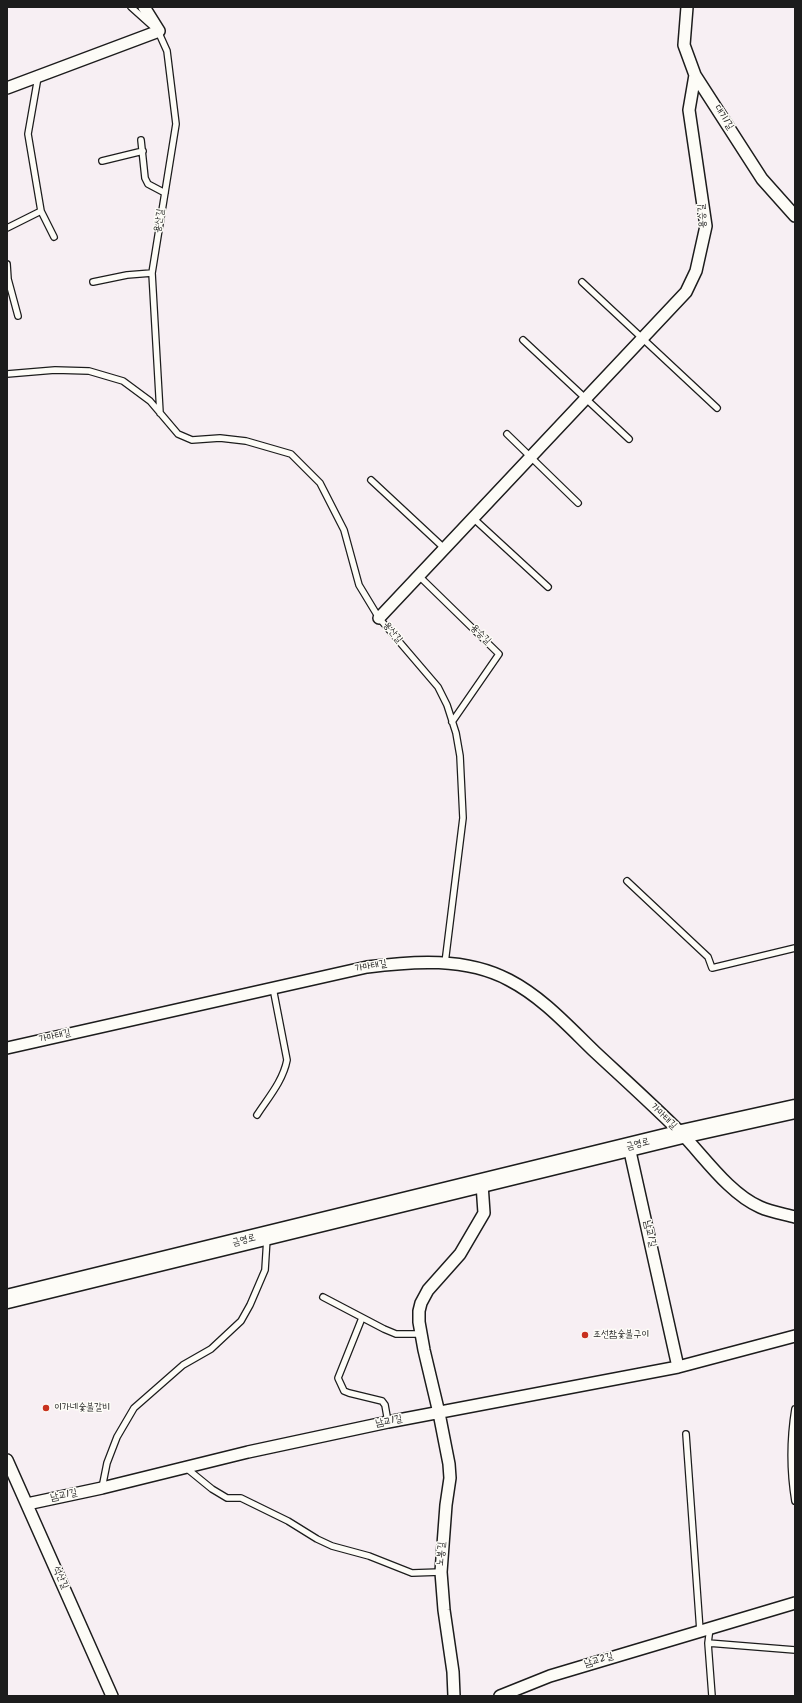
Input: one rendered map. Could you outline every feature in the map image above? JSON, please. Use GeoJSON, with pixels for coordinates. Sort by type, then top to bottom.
{"type":"FeatureCollection","features":[{"type":"Feature","properties":{"kind":"main road","name":"금영로"},"geometry":{"type":"LineString","coordinates":[[7,1299],[682,1134],[795,1109]]}},
{"type":"Feature","properties":{"kind":"street","name":"용산길"},"geometry":{"type":"LineString","coordinates":[[144,7],[159,31]]}},
{"type":"Feature","properties":{"kind":"street","name":"대기1길"},"geometry":{"type":"LineString","coordinates":[[687,7],[684,45],[695,75],[762,179],[795,216]]}},
{"type":"Feature","properties":{"kind":"street"},"geometry":{"type":"LineString","coordinates":[[7,88],[159,31]]}},
{"type":"Feature","properties":{"kind":"street","name":"용승길"},"geometry":{"type":"LineString","coordinates":[[379,618],[686,292],[692,282],[696,271],[706,226],[689,110],[695,75]]}},
{"type":"Feature","properties":{"kind":"street","name":"가마태길"},"geometry":{"type":"LineString","coordinates":[[7,1048],[367,967],[399,963],[446,963],[466,966],[495,974],[509,980],[525,990],[547,1006],[682,1134]]}},
{"type":"Feature","properties":{"kind":"street"},"geometry":{"type":"LineString","coordinates":[[682,1134],[735,1190],[747,1200],[760,1207],[795,1217]]}},
{"type":"Feature","properties":{"kind":"street","name":"남교1길"},"geometry":{"type":"LineString","coordinates":[[629,1147],[678,1367]]}},
{"type":"Feature","properties":{"kind":"street"},"geometry":{"type":"LineString","coordinates":[[439,1413],[419,1322],[421,1303],[428,1290],[460,1254],[484,1213],[482,1184]]}},
{"type":"Feature","properties":{"kind":"street","name":"남교1길"},"geometry":{"type":"LineString","coordinates":[[27,1504],[102,1488],[248,1452],[388,1422],[678,1367],[795,1336]]}},
{"type":"Feature","properties":{"kind":"street","name":"노봉길"},"geometry":{"type":"LineString","coordinates":[[439,1413],[447,1448],[450,1478],[446,1505],[441,1572],[444,1610],[453,1672],[454,1696]]}},
{"type":"Feature","properties":{"kind":"street","name":"석산길"},"geometry":{"type":"LineString","coordinates":[[7,1460],[112,1696]]}},
{"type":"Feature","properties":{"kind":"street","name":"남교2길"},"geometry":{"type":"LineString","coordinates":[[500,1696],[550,1676],[795,1604]]}},
{"type":"Feature","properties":{"kind":"lane"},"geometry":{"type":"LineString","coordinates":[[131,7],[159,31]]}},
{"type":"Feature","properties":{"kind":"lane","name":"용산길"},"geometry":{"type":"LineString","coordinates":[[159,31],[167,51],[176,124],[152,273],[160,413]]}},
{"type":"Feature","properties":{"kind":"lane"},"geometry":{"type":"LineString","coordinates":[[38,77],[28,134],[41,211],[54,237]]}},
{"type":"Feature","properties":{"kind":"lane"},"geometry":{"type":"LineString","coordinates":[[140,140],[143,151],[145,178],[148,184],[165,193]]}},
{"type":"Feature","properties":{"kind":"lane"},"geometry":{"type":"LineString","coordinates":[[102,161],[143,151]]}},
{"type":"Feature","properties":{"kind":"lane"},"geometry":{"type":"LineString","coordinates":[[7,228],[41,211]]}},
{"type":"Feature","properties":{"kind":"lane"},"geometry":{"type":"LineString","coordinates":[[7,264],[8,279],[18,316]]}},
{"type":"Feature","properties":{"kind":"lane"},"geometry":{"type":"LineString","coordinates":[[93,282],[127,275],[152,273]]}},
{"type":"Feature","properties":{"kind":"lane"},"geometry":{"type":"LineString","coordinates":[[582,282],[717,408]]}},
{"type":"Feature","properties":{"kind":"lane"},"geometry":{"type":"LineString","coordinates":[[523,340],[629,439]]}},
{"type":"Feature","properties":{"kind":"lane","name":"용산길"},"geometry":{"type":"LineString","coordinates":[[7,374],[55,370],[89,370],[123,381],[150,401],[178,434],[192,440],[220,438],[246,441],[291,454],[320,483],[344,530],[359,584],[379,618],[438,687],[447,705],[459,748],[463,818],[446,963]]}},
{"type":"Feature","properties":{"kind":"lane"},"geometry":{"type":"LineString","coordinates":[[507,434],[578,503]]}},
{"type":"Feature","properties":{"kind":"lane"},"geometry":{"type":"LineString","coordinates":[[371,480],[444,548]]}},
{"type":"Feature","properties":{"kind":"lane"},"geometry":{"type":"LineString","coordinates":[[473,518],[548,587]]}},
{"type":"Feature","properties":{"kind":"lane","name":"용승길"},"geometry":{"type":"LineString","coordinates":[[419,576],[499,654],[452,722]]}},
{"type":"Feature","properties":{"kind":"lane"},"geometry":{"type":"LineString","coordinates":[[627,881],[708,957],[712,968],[795,948]]}},
{"type":"Feature","properties":{"kind":"lane"},"geometry":{"type":"LineString","coordinates":[[257,1115],[278,1083],[285,1070],[287,1060],[273,988]]}},
{"type":"Feature","properties":{"kind":"lane"},"geometry":{"type":"LineString","coordinates":[[102,1488],[107,1463],[117,1437],[134,1408],[183,1365],[211,1349],[241,1321],[250,1305],[265,1270],[267,1236]]}},
{"type":"Feature","properties":{"kind":"lane"},"geometry":{"type":"LineString","coordinates":[[323,1297],[396,1334],[421,1334]]}},
{"type":"Feature","properties":{"kind":"lane"},"geometry":{"type":"LineString","coordinates":[[362,1318],[338,1378],[344,1390],[349,1393],[382,1401],[385,1405],[388,1422]]}},
{"type":"Feature","properties":{"kind":"lane"},"geometry":{"type":"LineString","coordinates":[[795,1409],[792,1474],[795,1501]]}},
{"type":"Feature","properties":{"kind":"lane"},"geometry":{"type":"LineString","coordinates":[[686,1434],[705,1630],[708,1643],[712,1696]]}},
{"type":"Feature","properties":{"kind":"lane"},"geometry":{"type":"LineString","coordinates":[[184,1467],[222,1495],[228,1498],[241,1498],[288,1521],[317,1539],[332,1546],[369,1556],[412,1573],[441,1572]]}},
{"type":"Feature","properties":{"kind":"lane"},"geometry":{"type":"LineString","coordinates":[[708,1643],[795,1650]]}},
{"type":"Feature","properties":{"kind":"place","name":"조선참숯불구이"},"geometry":{"type":"Point","coordinates":[585,1335]}},
{"type":"Feature","properties":{"kind":"place","name":"이가네숯불갈비"},"geometry":{"type":"Point","coordinates":[46,1408]}}]}
